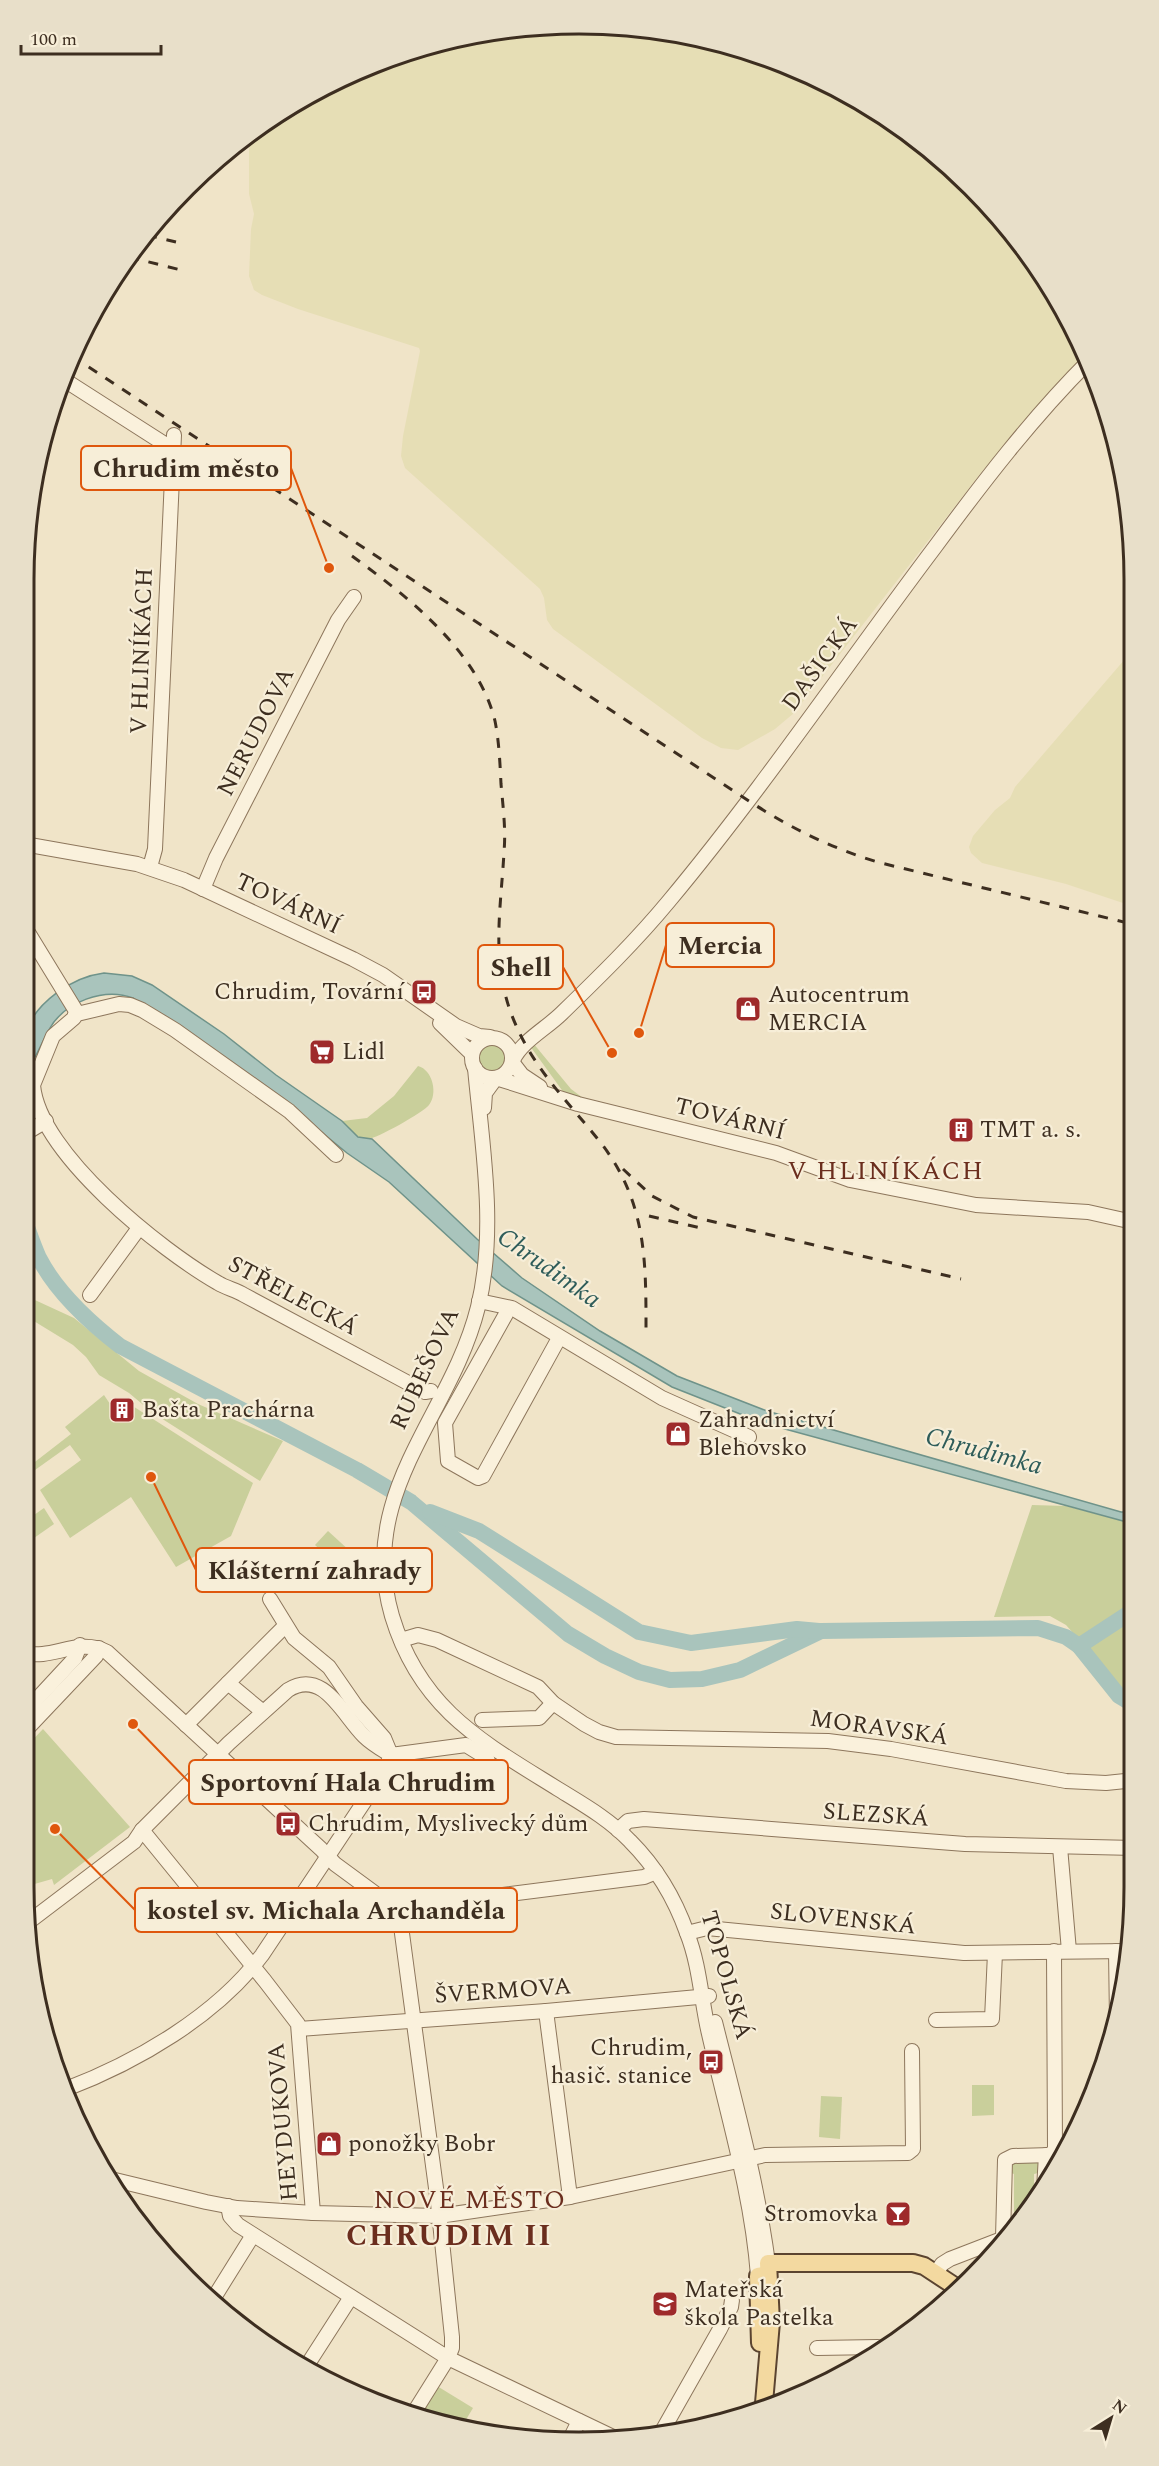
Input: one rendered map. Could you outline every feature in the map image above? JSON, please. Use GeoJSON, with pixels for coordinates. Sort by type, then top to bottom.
{"type":"FeatureCollection","features":[{"type":"Feature","properties":{"kind":"main road"},"geometry":{"type":"LineString","coordinates":[[763,2270],[913,2263],[936,2273],[952,2284]]}},
{"type":"Feature","properties":{"kind":"main road"},"geometry":{"type":"LineString","coordinates":[[763,2270],[771,2322],[764,2399]]}},
{"type":"Feature","properties":{"kind":"main road"},"geometry":{"type":"LineString","coordinates":[[755,2403],[763,2270]]}},
{"type":"Feature","properties":{"kind":"street","name":"DAŠICKÁ"},"geometry":{"type":"LineString","coordinates":[[512,1061],[521,1049],[619,958],[682,885],[749,801],[978,489],[1029,426],[1082,369]]}},
{"type":"Feature","properties":{"kind":"street","name":"V HLINÍKÁCH"},"geometry":{"type":"LineString","coordinates":[[71,383],[163,443],[174,441],[163,718],[155,849],[150,867]]}},
{"type":"Feature","properties":{"kind":"street","name":"NERUDOVA"},"geometry":{"type":"LineString","coordinates":[[203,889],[216,858],[338,620],[354,597]]}},
{"type":"Feature","properties":{"kind":"street","name":"TOVÁRNÍ"},"geometry":{"type":"LineString","coordinates":[[34,846],[101,856],[150,867],[203,889],[383,975],[456,1026],[479,1036],[495,1038]]}},
{"type":"Feature","properties":{"kind":"street"},"geometry":{"type":"LineString","coordinates":[[34,942],[76,1011],[119,1004],[130,1005],[142,1010],[175,1030],[289,1111],[336,1155]]}},
{"type":"Feature","properties":{"kind":"street","name":"DAŠICKÁ"},"geometry":{"type":"LineString","coordinates":[[495,1038],[509,1041],[519,1038],[584,991]]}},
{"type":"Feature","properties":{"kind":"street","name":"TOVÁRNÍ"},"geometry":{"type":"LineString","coordinates":[[415,999],[473,1061]]}},
{"type":"Feature","properties":{"kind":"street","name":"STŘELECKÁ"},"geometry":{"type":"LineString","coordinates":[[34,1084],[54,1034],[76,1011]]}},
{"type":"Feature","properties":{"kind":"street"},"geometry":{"type":"LineString","coordinates":[[495,1038],[510,1047],[512,1061],[507,1072],[496,1078],[484,1076],[473,1061],[478,1043],[495,1038]]}},
{"type":"Feature","properties":{"kind":"street","name":"RUBEŠOVA"},"geometry":{"type":"LineString","coordinates":[[473,1061],[490,1238]]}},
{"type":"Feature","properties":{"kind":"street","name":"TOVÁRNÍ"},"geometry":{"type":"LineString","coordinates":[[512,1061],[522,1075],[563,1100]]}},
{"type":"Feature","properties":{"kind":"street","name":"TOVÁRNÍ"},"geometry":{"type":"LineString","coordinates":[[496,1078],[563,1100],[776,1153],[850,1180],[976,1205],[1080,1211],[1124,1220]]}},
{"type":"Feature","properties":{"kind":"street","name":"RUBEŠOVA"},"geometry":{"type":"LineString","coordinates":[[404,1638],[391,1565],[394,1515],[408,1472],[475,1342],[488,1276],[492,1194],[484,1102],[487,1090],[496,1078]]}},
{"type":"Feature","properties":{"kind":"street","name":"STŘELECKÁ"},"geometry":{"type":"LineString","coordinates":[[34,1091],[46,1121],[70,1157],[112,1203],[139,1228],[218,1283],[425,1392],[431,1390]]}},
{"type":"Feature","properties":{"kind":"street"},"geometry":{"type":"LineString","coordinates":[[34,1128],[46,1121]]}},
{"type":"Feature","properties":{"kind":"street"},"geometry":{"type":"LineString","coordinates":[[90,1295],[139,1228]]}},
{"type":"Feature","properties":{"kind":"street"},"geometry":{"type":"LineString","coordinates":[[483,1301],[512,1308],[676,1406],[749,1437]]}},
{"type":"Feature","properties":{"kind":"street"},"geometry":{"type":"LineString","coordinates":[[506,1314],[445,1425],[448,1461],[478,1478],[483,1476],[559,1338]]}},
{"type":"Feature","properties":{"kind":"street"},"geometry":{"type":"LineString","coordinates":[[73,2086],[114,2069],[158,2044],[233,1990],[253,1967],[328,1857],[384,1772],[391,1755],[384,1738],[356,1706],[329,1667],[323,1660],[298,1643],[285,1626],[270,1599]]}},
{"type":"Feature","properties":{"kind":"street"},"geometry":{"type":"LineString","coordinates":[[186,1725],[285,1626]]}},
{"type":"Feature","properties":{"kind":"street"},"geometry":{"type":"LineString","coordinates":[[404,1638],[418,1635],[429,1637],[538,1688],[553,1703],[539,1718],[482,1720]]}},
{"type":"Feature","properties":{"kind":"street","name":"TOPOLSKÁ"},"geometry":{"type":"LineString","coordinates":[[404,1638],[429,1678],[457,1711],[487,1735],[600,1807],[660,1868],[679,1900],[690,1932],[744,2159],[763,2270]]}},
{"type":"Feature","properties":{"kind":"street"},"geometry":{"type":"LineString","coordinates":[[34,1702],[75,1658],[80,1645]]}},
{"type":"Feature","properties":{"kind":"street"},"geometry":{"type":"LineString","coordinates":[[34,1653],[80,1645],[99,1647],[115,1658],[335,1864],[399,1911],[439,2216],[452,2337],[452,2348],[448,2358],[417,2407]]}},
{"type":"Feature","properties":{"kind":"street"},"geometry":{"type":"LineString","coordinates":[[34,1721],[96,1656],[99,1647]]}},
{"type":"Feature","properties":{"kind":"street"},"geometry":{"type":"LineString","coordinates":[[228,1683],[263,1712]]}},
{"type":"Feature","properties":{"kind":"street"},"geometry":{"type":"LineString","coordinates":[[36,1917],[135,1842],[142,1830],[219,1753],[297,1684],[308,1683],[324,1689],[363,1736],[373,1745],[391,1755],[466,1745],[487,1758],[493,1777]]}},
{"type":"Feature","properties":{"kind":"street","name":"MORAVSKÁ"},"geometry":{"type":"LineString","coordinates":[[553,1703],[591,1728],[616,1737],[828,1741],[891,1749],[1066,1781],[1106,1783],[1124,1781]]}},
{"type":"Feature","properties":{"kind":"street","name":"SLEZSKÁ"},"geometry":{"type":"LineString","coordinates":[[620,1828],[630,1821],[644,1819],[965,1844],[1124,1848]]}},
{"type":"Feature","properties":{"kind":"street","name":"TOPOLSKÁ"},"geometry":{"type":"LineString","coordinates":[[620,1828],[656,1872],[690,1932]]}},
{"type":"Feature","properties":{"kind":"street","name":"HEYDUKOVA"},"geometry":{"type":"LineString","coordinates":[[142,1830],[296,2021],[299,2029],[313,2213]]}},
{"type":"Feature","properties":{"kind":"street"},"geometry":{"type":"LineString","coordinates":[[1060,1847],[1069,1951]]}},
{"type":"Feature","properties":{"kind":"street"},"geometry":{"type":"LineString","coordinates":[[399,1911],[408,1907],[644,1877],[656,1872]]}},
{"type":"Feature","properties":{"kind":"street","name":"SLOVENSKÁ"},"geometry":{"type":"LineString","coordinates":[[690,1932],[707,1928],[952,1953],[1121,1951]]}},
{"type":"Feature","properties":{"kind":"street"},"geometry":{"type":"LineString","coordinates":[[1049,2163],[1051,2151],[1054,1952]]}},
{"type":"Feature","properties":{"kind":"street"},"geometry":{"type":"LineString","coordinates":[[936,2020],[992,2019],[995,1953]]}},
{"type":"Feature","properties":{"kind":"street","name":"ŠVERMOVA"},"geometry":{"type":"LineString","coordinates":[[299,2029],[546,2011],[706,1996]]}},
{"type":"Feature","properties":{"kind":"street"},"geometry":{"type":"LineString","coordinates":[[546,2011],[570,2197]]}},
{"type":"Feature","properties":{"kind":"street"},"geometry":{"type":"LineString","coordinates":[[121,2181],[228,2206],[313,2213],[439,2216],[570,2197],[766,2155],[911,2152],[912,2051]]}},
{"type":"Feature","properties":{"kind":"street"},"geometry":{"type":"LineString","coordinates":[[1005,2227],[1005,2160],[1013,2156],[1051,2151]]}},
{"type":"Feature","properties":{"kind":"street"},"geometry":{"type":"LineString","coordinates":[[228,2206],[234,2222],[448,2358],[599,2431]]}},
{"type":"Feature","properties":{"kind":"street"},"geometry":{"type":"LineString","coordinates":[[216,2293],[253,2235]]}},
{"type":"Feature","properties":{"kind":"street"},"geometry":{"type":"LineString","coordinates":[[936,2273],[942,2264],[951,2259],[991,2243]]}},
{"type":"Feature","properties":{"kind":"street"},"geometry":{"type":"LineString","coordinates":[[311,2360],[351,2297]]}},
{"type":"Feature","properties":{"kind":"street"},"geometry":{"type":"LineString","coordinates":[[666,2424],[720,2329],[732,2300]]}},
{"type":"Feature","properties":{"kind":"street"},"geometry":{"type":"LineString","coordinates":[[817,2348],[867,2349]]}},
{"type":"Feature","properties":{"kind":"street"},"geometry":{"type":"LineString","coordinates":[[573,2432],[579,2421]]}},
{"type":"Feature","properties":{"kind":"shaded area"},"geometry":{"type":"Polygon","coordinates":[[[580,34],[615,36],[686,45],[755,63],[788,76],[852,108],[911,147],[965,194],[1012,248],[1051,307],[1079,361],[984,469],[794,713],[775,729],[738,750],[721,748],[702,738],[553,629],[547,620],[544,598],[540,589],[405,468],[401,456],[403,436],[419,348],[298,309],[254,290],[249,276],[254,214],[249,194],[249,146],[277,126],[338,91],[404,63],[473,45],[544,36],[580,34]]]}},
{"type":"Feature","properties":{"kind":"shaded area"},"geometry":{"type":"Polygon","coordinates":[[[1124,660],[1124,903],[1066,884],[982,863],[971,853],[969,847],[973,836],[995,810],[1010,798],[1015,787],[1124,660]]]}},
{"type":"Feature","properties":{"kind":"green space"},"geometry":{"type":"Polygon","coordinates":[[[533,1043],[571,1089],[587,1101],[564,1093],[530,1046],[533,1043]]]}},
{"type":"Feature","properties":{"kind":"green space"},"geometry":{"type":"Polygon","coordinates":[[[492,1045],[501,1049],[505,1058],[501,1067],[492,1071],[483,1067],[479,1058],[483,1049],[492,1045]]]}},
{"type":"Feature","properties":{"kind":"green space"},"geometry":{"type":"Polygon","coordinates":[[[418,1066],[423,1068],[430,1077],[433,1083],[433,1095],[429,1105],[410,1119],[368,1139],[356,1135],[342,1121],[367,1118],[394,1096],[418,1066]]]}},
{"type":"Feature","properties":{"kind":"green space"},"geometry":{"type":"Polygon","coordinates":[[[34,1300],[74,1318],[139,1371],[198,1404],[283,1441],[260,1481],[153,1413],[129,1393],[99,1375],[86,1357],[73,1345],[34,1321],[34,1300]]]}},
{"type":"Feature","properties":{"kind":"green space"},"geometry":{"type":"Polygon","coordinates":[[[104,1395],[118,1416],[128,1415],[130,1409],[128,1403],[253,1483],[231,1536],[176,1567],[131,1497],[70,1538],[40,1490],[81,1460],[70,1445],[34,1469],[34,1463],[71,1434],[65,1427],[104,1395]]]}},
{"type":"Feature","properties":{"kind":"green space"},"geometry":{"type":"Polygon","coordinates":[[[1032,1505],[1066,1506],[1124,1521],[1124,1691],[1066,1625],[1050,1616],[994,1617],[1032,1505]]]}},
{"type":"Feature","properties":{"kind":"green space"},"geometry":{"type":"Polygon","coordinates":[[[44,1508],[54,1524],[34,1538],[34,1515],[44,1508]]]}},
{"type":"Feature","properties":{"kind":"green space"},"geometry":{"type":"Polygon","coordinates":[[[328,1531],[351,1552],[338,1566],[315,1545],[328,1531]]]}},
{"type":"Feature","properties":{"kind":"green space"},"geometry":{"type":"Polygon","coordinates":[[[43,1729],[130,1827],[54,1885],[52,1879],[34,1884],[34,1738],[43,1729]]]}},
{"type":"Feature","properties":{"kind":"green space"},"geometry":{"type":"Polygon","coordinates":[[[972,2085],[994,2085],[994,2115],[972,2116],[972,2085]]]}},
{"type":"Feature","properties":{"kind":"green space"},"geometry":{"type":"Polygon","coordinates":[[[821,2096],[842,2097],[840,2139],[819,2137],[821,2096]]]}},
{"type":"Feature","properties":{"kind":"green space"},"geometry":{"type":"Polygon","coordinates":[[[1035,2160],[1040,2166],[1038,2173],[1034,2174],[1034,2187],[1014,2215],[1014,2174],[1008,2172],[1010,2161],[1035,2160]]]}},
{"type":"Feature","properties":{"kind":"green space"},"geometry":{"type":"Polygon","coordinates":[[[437,2386],[473,2408],[466,2419],[423,2409],[437,2386]]]}},
{"type":"Feature","properties":{"kind":"water"},"geometry":{"type":"Polygon","coordinates":[[[104,973],[132,976],[152,985],[224,1034],[276,1075],[342,1121],[358,1137],[372,1139],[477,1239],[522,1278],[600,1331],[677,1376],[767,1411],[1124,1512],[1124,1521],[763,1423],[672,1387],[502,1286],[389,1182],[347,1153],[292,1108],[133,998],[110,994],[75,1004],[65,1011],[50,1028],[34,1058],[34,1016],[37,1011],[57,993],[92,975],[104,973]]]}},
{"type":"Feature","properties":{"kind":"waterway"},"geometry":{"type":"LineString","coordinates":[[34,1245],[46,1271],[64,1295],[85,1317],[120,1346],[357,1470],[411,1502],[568,1634],[605,1656],[639,1672],[670,1680],[702,1679],[740,1670],[821,1631],[1038,1628],[1066,1637],[1079,1646],[1119,1696],[1124,1699]]}},
{"type":"Feature","properties":{"kind":"waterway"},"geometry":{"type":"LineString","coordinates":[[430,1512],[479,1531],[639,1632],[691,1643],[797,1629],[819,1631]]}},
{"type":"Feature","properties":{"kind":"waterway"},"geometry":{"type":"LineString","coordinates":[[1079,1646],[1124,1617]]}},
{"type":"Feature","properties":{"kind":"railway"},"geometry":{"type":"LineString","coordinates":[[156,237],[176,242]]}},
{"type":"Feature","properties":{"kind":"railway"},"geometry":{"type":"LineString","coordinates":[[139,259],[185,271]]}},
{"type":"Feature","properties":{"kind":"railway"},"geometry":{"type":"LineString","coordinates":[[80,361],[749,801],[796,829],[846,851],[881,863],[1124,922]]}},
{"type":"Feature","properties":{"kind":"railway"},"geometry":{"type":"LineString","coordinates":[[352,556],[417,607],[438,627],[473,671],[486,695],[495,721],[504,818],[505,843],[499,953],[505,993],[519,1032],[539,1066],[601,1143],[616,1165],[627,1188],[641,1234],[646,1333]]}},
{"type":"Feature","properties":{"kind":"railway"},"geometry":{"type":"LineString","coordinates":[[623,1169],[652,1196],[693,1217],[961,1279]]}},
{"type":"Feature","properties":{"kind":"railway"},"geometry":{"type":"LineString","coordinates":[[649,1216],[705,1229]]}},
{"type":"Feature","properties":{"kind":"place","name":"Chrudim město"},"geometry":{"type":"Point","coordinates":[329,568]}},
{"type":"Feature","properties":{"kind":"place","name":"Chrudim, Tovární"},"geometry":{"type":"Point","coordinates":[424,992]}},
{"type":"Feature","properties":{"kind":"place","name":"Autocentrum MERCIA"},"geometry":{"type":"Point","coordinates":[748,1009]}},
{"type":"Feature","properties":{"kind":"place","name":"Mercia"},"geometry":{"type":"Point","coordinates":[639,1033]}},
{"type":"Feature","properties":{"kind":"place","name":"Lidl"},"geometry":{"type":"Point","coordinates":[322,1052]}},
{"type":"Feature","properties":{"kind":"place","name":"Shell"},"geometry":{"type":"Point","coordinates":[612,1053]}},
{"type":"Feature","properties":{"kind":"place","name":"TMT a. s."},"geometry":{"type":"Point","coordinates":[961,1130]}},
{"type":"Feature","properties":{"kind":"place","name":"Bašta Prachárna"},"geometry":{"type":"Point","coordinates":[122,1410]}},
{"type":"Feature","properties":{"kind":"place","name":"Zahradnictví Blehovsko"},"geometry":{"type":"Point","coordinates":[678,1434]}},
{"type":"Feature","properties":{"kind":"place","name":"Klášterní zahrady"},"geometry":{"type":"Point","coordinates":[151,1477]}},
{"type":"Feature","properties":{"kind":"place","name":"Sportovní Hala Chrudim"},"geometry":{"type":"Point","coordinates":[133,1724]}},
{"type":"Feature","properties":{"kind":"place","name":"Chrudim, Myslivecký dům"},"geometry":{"type":"Point","coordinates":[288,1824]}},
{"type":"Feature","properties":{"kind":"place","name":"kostel sv. Michala Archanděla"},"geometry":{"type":"Point","coordinates":[55,1829]}},
{"type":"Feature","properties":{"kind":"place","name":"Chrudim, hasič. stanice"},"geometry":{"type":"Point","coordinates":[711,2062]}},
{"type":"Feature","properties":{"kind":"place","name":"ponožky Bobr"},"geometry":{"type":"Point","coordinates":[329,2144]}},
{"type":"Feature","properties":{"kind":"place","name":"Stromovka"},"geometry":{"type":"Point","coordinates":[898,2214]}},
{"type":"Feature","properties":{"kind":"place","name":"Mateřská škola Pastelka"},"geometry":{"type":"Point","coordinates":[665,2304]}},
{"type":"Feature","properties":{"kind":"district","name":"V HLINÍKÁCH"},"geometry":{"type":"Point","coordinates":[886,1171]}},
{"type":"Feature","properties":{"kind":"district","name":"NOVÉ MĚSTO"},"geometry":{"type":"Point","coordinates":[470,2200]}},
{"type":"Feature","properties":{"kind":"district","name":"CHRUDIM II"},"geometry":{"type":"Point","coordinates":[449,2236]}},
{"type":"Feature","properties":{"kind":"water label","name":"Chrudimka"},"geometry":{"type":"Point","coordinates":[549,1268]}},
{"type":"Feature","properties":{"kind":"water label","name":"Chrudimka"},"geometry":{"type":"Point","coordinates":[984,1451]}}]}
